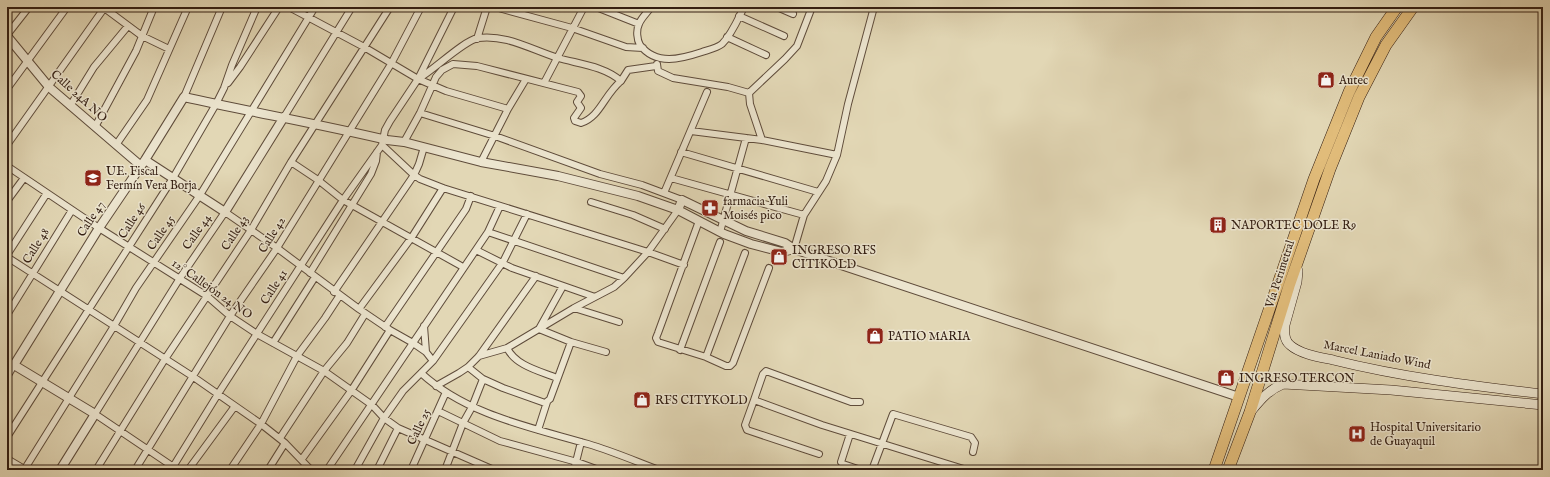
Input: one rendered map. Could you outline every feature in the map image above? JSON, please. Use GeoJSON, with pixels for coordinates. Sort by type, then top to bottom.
{"type":"FeatureCollection","features":[{"type":"Feature","properties":{"kind":"highway","name":"Vía Perimetral"},"geometry":{"type":"LineString","coordinates":[[1214,470],[1319,166],[1349,92],[1376,37],[1397,7]]}},
{"type":"Feature","properties":{"kind":"highway","name":"Vía Perimetral"},"geometry":{"type":"LineString","coordinates":[[1228,470],[1250,412],[1296,266],[1330,169],[1359,97],[1386,45],[1413,7]]}},
{"type":"Feature","properties":{"kind":"main road","name":"Marcel Laniado Wind"},"geometry":{"type":"LineString","coordinates":[[1296,266],[1298,278],[1284,333],[1285,340],[1289,345],[1296,349],[1384,372],[1543,394]]}},
{"type":"Feature","properties":{"kind":"main road"},"geometry":{"type":"LineString","coordinates":[[1250,412],[1273,388],[1283,384],[1392,390],[1543,405]]}},
{"type":"Feature","properties":{"kind":"street"},"geometry":{"type":"LineString","coordinates":[[7,36],[29,7]]}},
{"type":"Feature","properties":{"kind":"street"},"geometry":{"type":"LineString","coordinates":[[7,89],[67,7]]}},
{"type":"Feature","properties":{"kind":"street"},"geometry":{"type":"LineString","coordinates":[[7,145],[104,7],[142,36],[169,49]]}},
{"type":"Feature","properties":{"kind":"street"},"geometry":{"type":"LineString","coordinates":[[95,127],[136,50],[154,7]]}},
{"type":"Feature","properties":{"kind":"street"},"geometry":{"type":"LineString","coordinates":[[116,146],[147,100],[188,7]]}},
{"type":"Feature","properties":{"kind":"street","name":"Calle 47"},"geometry":{"type":"LineString","coordinates":[[7,377],[11,363],[60,291],[184,97],[222,7]]}},
{"type":"Feature","properties":{"kind":"street","name":"Calle 46"},"geometry":{"type":"LineString","coordinates":[[7,437],[41,381],[173,178],[224,88],[232,65],[257,7]]}},
{"type":"Feature","properties":{"kind":"street"},"geometry":{"type":"LineString","coordinates":[[224,88],[240,67],[279,7]]}},
{"type":"Feature","properties":{"kind":"street"},"geometry":{"type":"LineString","coordinates":[[289,7],[364,47],[418,80],[446,91],[508,109]]}},
{"type":"Feature","properties":{"kind":"street","name":"Calle 45"},"geometry":{"type":"LineString","coordinates":[[24,470],[136,288],[200,195],[315,7]]}},
{"type":"Feature","properties":{"kind":"street","name":"Calle 44"},"geometry":{"type":"LineString","coordinates":[[60,470],[180,278],[225,212],[352,7]]}},
{"type":"Feature","properties":{"kind":"street","name":"Calle 43"},"geometry":{"type":"LineString","coordinates":[[96,470],[165,359],[250,230],[291,162],[390,7]]}},
{"type":"Feature","properties":{"kind":"street","name":"Calle 42"},"geometry":{"type":"LineString","coordinates":[[135,470],[192,376],[230,316],[277,248],[348,131],[391,64],[421,7]]}},
{"type":"Feature","properties":{"kind":"street"},"geometry":{"type":"LineString","coordinates":[[418,80],[454,7]]}},
{"type":"Feature","properties":{"kind":"street"},"geometry":{"type":"LineString","coordinates":[[478,38],[487,7]]}},
{"type":"Feature","properties":{"kind":"street"},"geometry":{"type":"LineString","coordinates":[[495,7],[572,28],[626,47],[642,48]]}},
{"type":"Feature","properties":{"kind":"street"},"geometry":{"type":"LineString","coordinates":[[544,83],[584,7]]}},
{"type":"Feature","properties":{"kind":"street"},"geometry":{"type":"LineString","coordinates":[[596,7],[639,24]]}},
{"type":"Feature","properties":{"kind":"street"},"geometry":{"type":"LineString","coordinates":[[651,7],[639,24],[637,34],[638,42],[642,48],[658,59],[691,56],[721,45],[727,38],[744,7]]}},
{"type":"Feature","properties":{"kind":"street"},"geometry":{"type":"LineString","coordinates":[[777,7],[793,14]]}},
{"type":"Feature","properties":{"kind":"street"},"geometry":{"type":"LineString","coordinates":[[762,140],[750,104],[750,93],[797,46],[812,7]]}},
{"type":"Feature","properties":{"kind":"street"},"geometry":{"type":"LineString","coordinates":[[794,249],[804,215],[826,181],[837,155],[848,104],[874,7]]}},
{"type":"Feature","properties":{"kind":"street"},"geometry":{"type":"LineString","coordinates":[[739,16],[784,36]]}},
{"type":"Feature","properties":{"kind":"street"},"geometry":{"type":"LineString","coordinates":[[70,106],[94,67],[128,26]]}},
{"type":"Feature","properties":{"kind":"street","name":"Calle 24A NO"},"geometry":{"type":"LineString","coordinates":[[7,36],[49,87],[116,146],[143,163],[173,178],[225,212]]}},
{"type":"Feature","properties":{"kind":"street"},"geometry":{"type":"LineString","coordinates":[[418,80],[463,45],[478,38],[496,38],[517,43],[557,58],[604,71],[621,81]]}},
{"type":"Feature","properties":{"kind":"street"},"geometry":{"type":"LineString","coordinates":[[727,38],[766,55]]}},
{"type":"Feature","properties":{"kind":"street"},"geometry":{"type":"LineString","coordinates":[[658,59],[656,66],[658,71],[673,78],[728,87],[750,93]]}},
{"type":"Feature","properties":{"kind":"street"},"geometry":{"type":"LineString","coordinates":[[404,142],[420,113],[432,86],[442,70],[453,64],[478,66],[578,92],[580,94],[580,98],[577,102],[580,108],[574,118],[574,121],[580,124],[591,118],[598,110],[609,92],[621,81],[628,70],[656,66]]}},
{"type":"Feature","properties":{"kind":"street"},"geometry":{"type":"LineString","coordinates":[[481,162],[508,109],[526,78]]}},
{"type":"Feature","properties":{"kind":"street","name":"Calle 41"},"geometry":{"type":"LineString","coordinates":[[174,469],[218,394],[343,200],[377,152],[383,142],[385,130],[390,121],[418,80]]}},
{"type":"Feature","properties":{"kind":"street"},"geometry":{"type":"LineString","coordinates":[[664,193],[707,92]]}},
{"type":"Feature","properties":{"kind":"street"},"geometry":{"type":"LineString","coordinates":[[184,97],[348,131],[383,142],[404,142],[481,162],[558,176],[638,196],[678,210],[720,232],[770,250],[782,252],[794,249]]}},
{"type":"Feature","properties":{"kind":"street"},"geometry":{"type":"LineString","coordinates":[[420,113],[495,136],[600,174],[642,184],[682,200],[746,231],[785,243],[794,249],[1240,397]]}},
{"type":"Feature","properties":{"kind":"street"},"geometry":{"type":"LineString","coordinates":[[691,131],[762,140],[837,155]]}},
{"type":"Feature","properties":{"kind":"street"},"geometry":{"type":"LineString","coordinates":[[720,232],[746,138]]}},
{"type":"Feature","properties":{"kind":"street"},"geometry":{"type":"LineString","coordinates":[[383,142],[414,175],[420,179],[443,188],[648,252],[684,265]]}},
{"type":"Feature","properties":{"kind":"street"},"geometry":{"type":"LineString","coordinates":[[230,470],[261,424],[297,356],[325,318],[337,294],[382,222],[414,175],[424,147]]}},
{"type":"Feature","properties":{"kind":"street"},"geometry":{"type":"LineString","coordinates":[[272,343],[371,174],[376,161],[377,152]]}},
{"type":"Feature","properties":{"kind":"street"},"geometry":{"type":"LineString","coordinates":[[681,152],[818,192]]}},
{"type":"Feature","properties":{"kind":"street"},"geometry":{"type":"LineString","coordinates":[[291,162],[318,180],[343,200],[353,204],[382,222],[463,267]]}},
{"type":"Feature","properties":{"kind":"street","name":"12° Callejón 24 NO"},"geometry":{"type":"LineString","coordinates":[[7,166],[99,228],[207,296],[230,316],[257,334],[324,371],[372,405],[384,418],[398,428],[453,452],[479,467],[494,470]]}},
{"type":"Feature","properties":{"kind":"street"},"geometry":{"type":"LineString","coordinates":[[7,201],[24,178]]}},
{"type":"Feature","properties":{"kind":"street"},"geometry":{"type":"LineString","coordinates":[[671,178],[804,215]]}},
{"type":"Feature","properties":{"kind":"street"},"geometry":{"type":"LineString","coordinates":[[359,309],[412,238],[443,188]]}},
{"type":"Feature","properties":{"kind":"street"},"geometry":{"type":"LineString","coordinates":[[47,193],[7,256],[192,376],[261,424],[283,440],[302,459],[307,469]]}},
{"type":"Feature","properties":{"kind":"street"},"geometry":{"type":"LineString","coordinates":[[302,459],[351,391],[387,328],[436,252],[466,209],[470,196]]}},
{"type":"Feature","properties":{"kind":"street"},"geometry":{"type":"LineString","coordinates":[[479,356],[507,348],[574,308],[614,287],[648,252],[678,210],[682,200]]}},
{"type":"Feature","properties":{"kind":"street"},"geometry":{"type":"LineString","coordinates":[[591,202],[633,215],[665,229]]}},
{"type":"Feature","properties":{"kind":"street"},"geometry":{"type":"LineString","coordinates":[[327,470],[488,232],[500,206]]}},
{"type":"Feature","properties":{"kind":"street","name":"Calle 48"},"geometry":{"type":"LineString","coordinates":[[7,315],[72,210]]}},
{"type":"Feature","properties":{"kind":"street"},"geometry":{"type":"LineString","coordinates":[[225,212],[277,248],[365,314],[414,343],[426,352],[433,361]]}},
{"type":"Feature","properties":{"kind":"street"},"geometry":{"type":"LineString","coordinates":[[355,470],[384,418],[403,391],[433,361],[503,262],[527,214]]}},
{"type":"Feature","properties":{"kind":"street"},"geometry":{"type":"LineString","coordinates":[[699,221],[656,338],[658,342],[726,366],[730,366],[733,363],[769,268]]}},
{"type":"Feature","properties":{"kind":"street"},"geometry":{"type":"LineString","coordinates":[[488,232],[624,278]]}},
{"type":"Feature","properties":{"kind":"street"},"geometry":{"type":"LineString","coordinates":[[680,350],[720,242]]}},
{"type":"Feature","properties":{"kind":"street"},"geometry":{"type":"LineString","coordinates":[[476,250],[503,262],[512,268],[595,297]]}},
{"type":"Feature","properties":{"kind":"street"},"geometry":{"type":"LineString","coordinates":[[706,358],[745,253]]}},
{"type":"Feature","properties":{"kind":"street"},"geometry":{"type":"LineString","coordinates":[[436,386],[468,367],[479,356],[536,276]]}},
{"type":"Feature","properties":{"kind":"street"},"geometry":{"type":"LineString","coordinates":[[539,329],[563,286]]}},
{"type":"Feature","properties":{"kind":"street"},"geometry":{"type":"LineString","coordinates":[[574,308],[619,322]]}},
{"type":"Feature","properties":{"kind":"street"},"geometry":{"type":"LineString","coordinates":[[268,470],[283,440],[324,371],[347,343],[365,314]]}},
{"type":"Feature","properties":{"kind":"street"},"geometry":{"type":"LineString","coordinates":[[424,326],[426,352]]}},
{"type":"Feature","properties":{"kind":"street"},"geometry":{"type":"LineString","coordinates":[[539,329],[571,342],[606,352]]}},
{"type":"Feature","properties":{"kind":"street"},"geometry":{"type":"LineString","coordinates":[[538,430],[547,402],[550,399],[571,342]]}},
{"type":"Feature","properties":{"kind":"street"},"geometry":{"type":"LineString","coordinates":[[507,348],[511,356],[518,362],[557,378]]}},
{"type":"Feature","properties":{"kind":"street"},"geometry":{"type":"LineString","coordinates":[[11,363],[95,414],[174,469]]}},
{"type":"Feature","properties":{"kind":"street"},"geometry":{"type":"LineString","coordinates":[[468,367],[483,379],[536,401],[547,402]]}},
{"type":"Feature","properties":{"kind":"street"},"geometry":{"type":"LineString","coordinates":[[819,454],[747,430],[745,428],[763,374],[766,371],[851,402],[860,402]]}},
{"type":"Feature","properties":{"kind":"street"},"geometry":{"type":"LineString","coordinates":[[421,373],[436,386],[472,407],[516,424],[581,442],[659,470]]}},
{"type":"Feature","properties":{"kind":"street"},"geometry":{"type":"LineString","coordinates":[[445,470],[463,423],[472,407],[483,379]]}},
{"type":"Feature","properties":{"kind":"street","name":"Calle 25"},"geometry":{"type":"LineString","coordinates":[[411,470],[446,392]]}},
{"type":"Feature","properties":{"kind":"street"},"geometry":{"type":"LineString","coordinates":[[754,400],[850,434],[968,470]]}},
{"type":"Feature","properties":{"kind":"street"},"geometry":{"type":"LineString","coordinates":[[188,470],[235,406]]}},
{"type":"Feature","properties":{"kind":"street"},"geometry":{"type":"LineString","coordinates":[[438,411],[500,441],[577,462],[599,470]]}},
{"type":"Feature","properties":{"kind":"street"},"geometry":{"type":"LineString","coordinates":[[872,470],[891,415],[895,414],[971,437],[975,443],[973,452]]}},
{"type":"Feature","properties":{"kind":"street"},"geometry":{"type":"LineString","coordinates":[[377,470],[398,428]]}},
{"type":"Feature","properties":{"kind":"street"},"geometry":{"type":"LineString","coordinates":[[850,434],[841,462],[861,470]]}},
{"type":"Feature","properties":{"kind":"street"},"geometry":{"type":"LineString","coordinates":[[574,470],[581,442]]}},
{"type":"Feature","properties":{"kind":"street"},"geometry":{"type":"LineString","coordinates":[[7,460],[24,470]]}},
{"type":"Feature","properties":{"kind":"place","name":"Autec"},"geometry":{"type":"Point","coordinates":[1326,80]}},
{"type":"Feature","properties":{"kind":"place","name":"UE. Fiscal Fermín Vera Borja"},"geometry":{"type":"Point","coordinates":[93,178]}},
{"type":"Feature","properties":{"kind":"place","name":"farmacia Yuli Moisés pico"},"geometry":{"type":"Point","coordinates":[710,208]}},
{"type":"Feature","properties":{"kind":"place","name":"NAPORTEC DOLE R9"},"geometry":{"type":"Point","coordinates":[1218,225]}},
{"type":"Feature","properties":{"kind":"place","name":"INGRESO RFS CITIKOLD"},"geometry":{"type":"Point","coordinates":[779,257]}},
{"type":"Feature","properties":{"kind":"place","name":"PATIO MARIA"},"geometry":{"type":"Point","coordinates":[875,336]}},
{"type":"Feature","properties":{"kind":"place","name":"INGRESO TERCON"},"geometry":{"type":"Point","coordinates":[1226,378]}},
{"type":"Feature","properties":{"kind":"place","name":"RFS CITYKOLD"},"geometry":{"type":"Point","coordinates":[642,400]}},
{"type":"Feature","properties":{"kind":"place","name":"Hospital Universitario de Guayaquil"},"geometry":{"type":"Point","coordinates":[1357,434]}}]}
